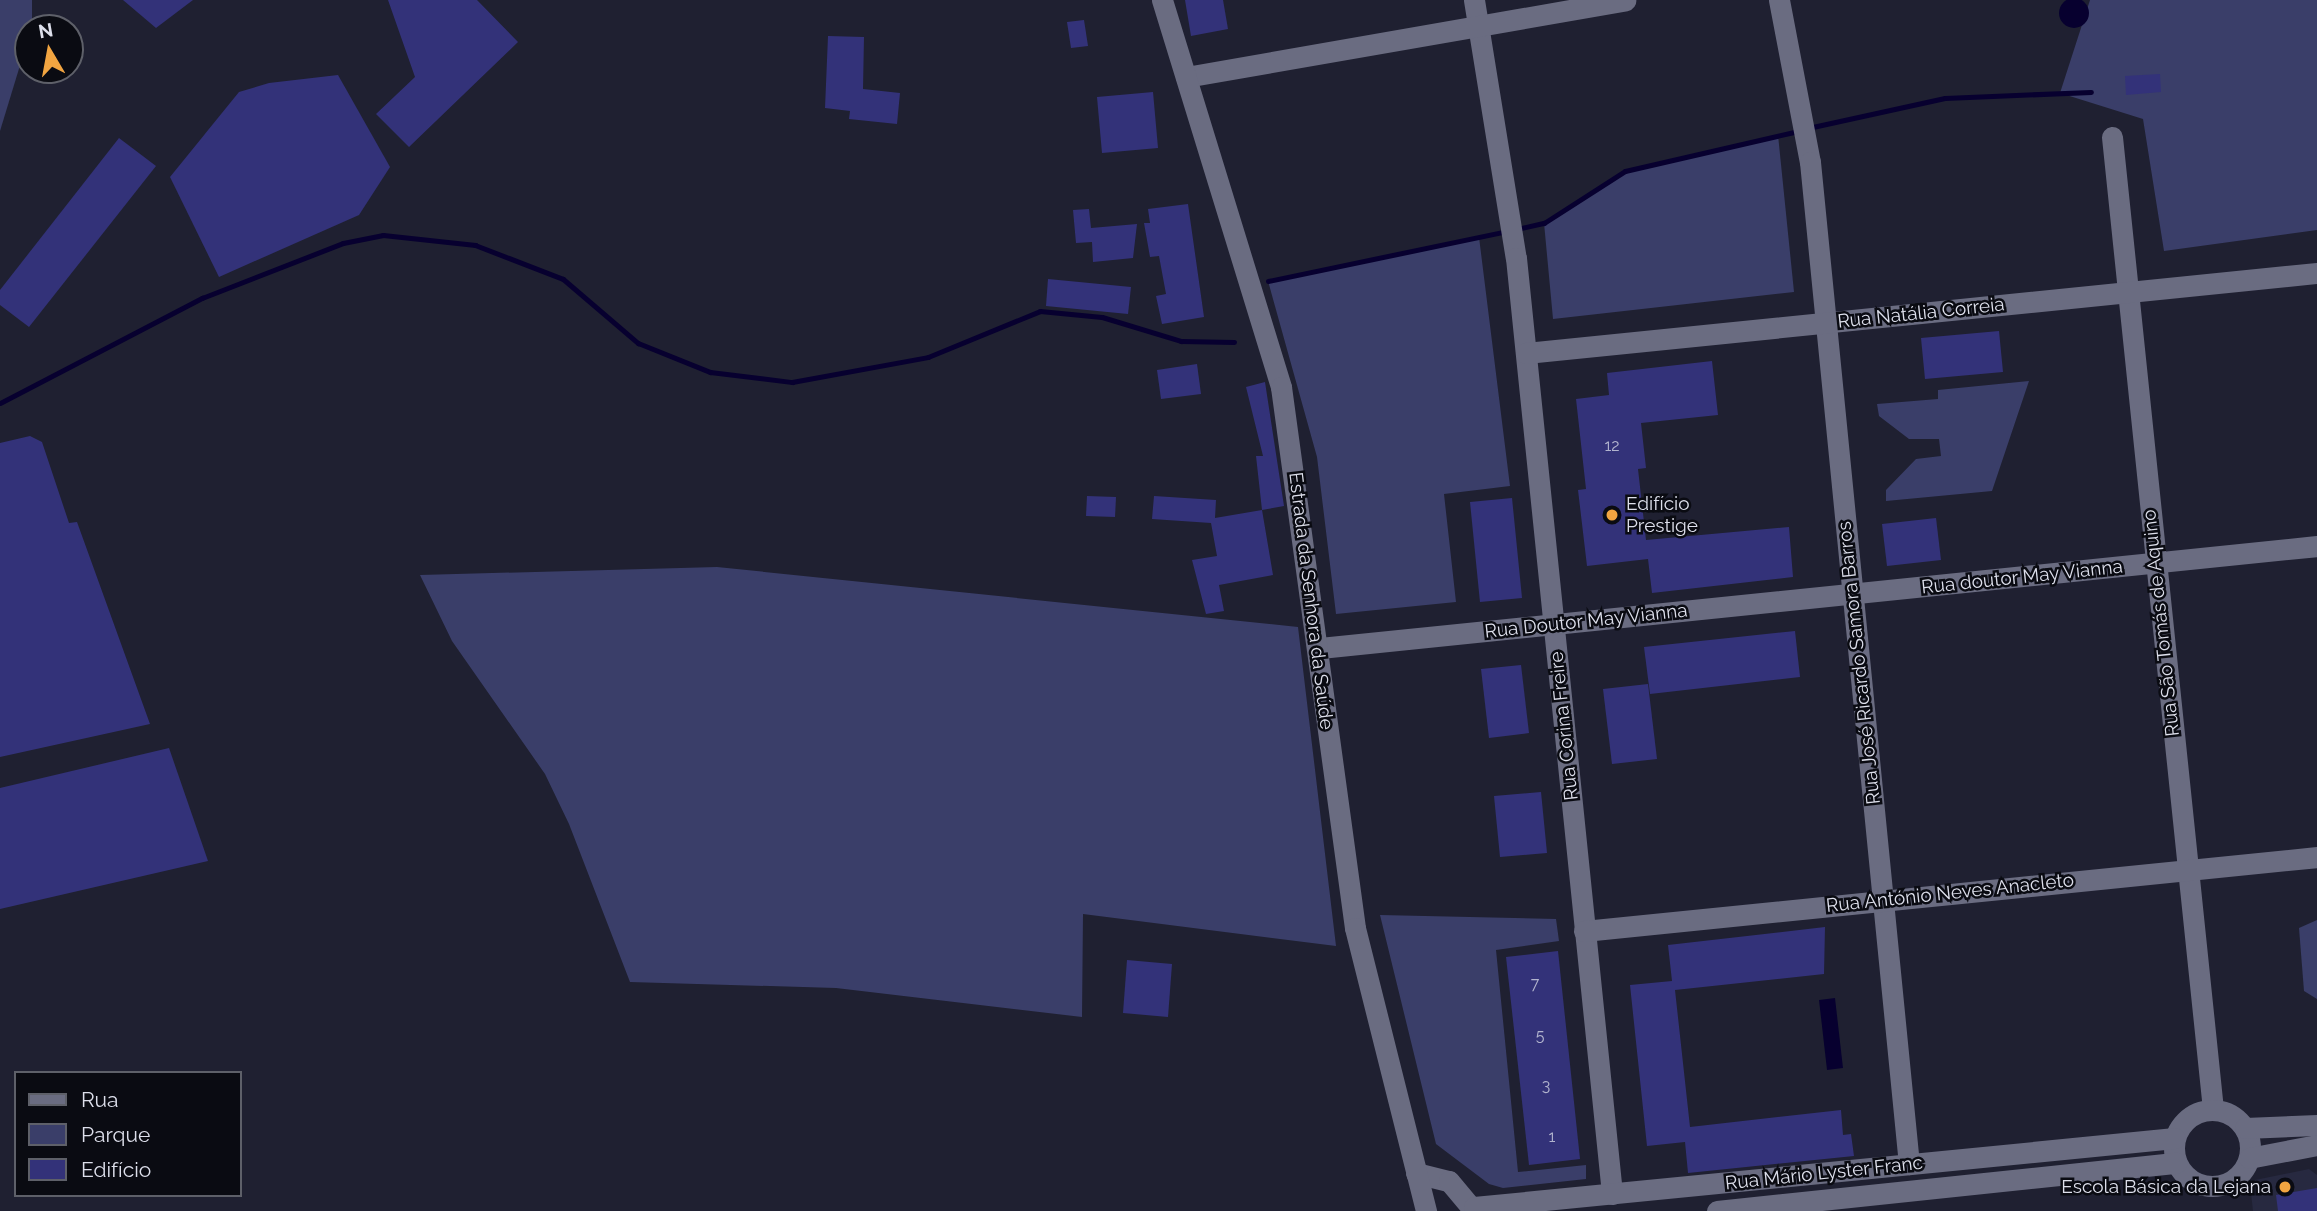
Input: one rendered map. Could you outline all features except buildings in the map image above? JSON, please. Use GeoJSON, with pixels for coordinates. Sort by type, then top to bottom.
{"type":"FeatureCollection","features":[{"type":"Feature","properties":{"kind":"street","name":"Estrada da Senhora da Saúde"},"geometry":{"type":"LineString","coordinates":[[1162,0],[1281,387],[1320,648],[1333,783],[1355,928],[1426,1211]]}},
{"type":"Feature","properties":{"kind":"street","name":"Rua Corina Freire"},"geometry":{"type":"LineString","coordinates":[[1474,0],[1515,251],[1612,1194]]}},
{"type":"Feature","properties":{"kind":"street"},"geometry":{"type":"LineString","coordinates":[[1186,77],[1625,0]]}},
{"type":"Feature","properties":{"kind":"street","name":"Rua José Ricardo Samora Barros"},"geometry":{"type":"LineString","coordinates":[[1779,0],[1809,154],[1909,1164]]}},
{"type":"Feature","properties":{"kind":"street","name":"Rua São Tomás de Aquino"},"geometry":{"type":"LineString","coordinates":[[2112,137],[2213,1109]]}},
{"type":"Feature","properties":{"kind":"street","name":"Rua Natália Correia"},"geometry":{"type":"LineString","coordinates":[[1526,353],[2317,273]]}},
{"type":"Feature","properties":{"kind":"street","name":"Rua doutor May Vianna"},"geometry":{"type":"LineString","coordinates":[[1852,594],[2317,547]]}},
{"type":"Feature","properties":{"kind":"street","name":"Rua Doutor May Vianna"},"geometry":{"type":"LineString","coordinates":[[1320,648],[1852,594]]}},
{"type":"Feature","properties":{"kind":"street","name":"Rua António Neves Anacleto"},"geometry":{"type":"LineString","coordinates":[[1584,931],[2317,857]]}},
{"type":"Feature","properties":{"kind":"street"},"geometry":{"type":"LineString","coordinates":[[2213,1109],[2234,1116],[2245,1128],[2249,1158],[2235,1178],[2213,1186],[2192,1180],[2177,1163],[2175,1138],[2189,1117],[2213,1109]]}},
{"type":"Feature","properties":{"kind":"street"},"geometry":{"type":"LineString","coordinates":[[2245,1128],[2317,1125]]}},
{"type":"Feature","properties":{"kind":"street","name":"Rua Mário Lyster Franc"},"geometry":{"type":"LineString","coordinates":[[1474,1209],[2175,1138]]}},
{"type":"Feature","properties":{"kind":"street"},"geometry":{"type":"LineString","coordinates":[[2249,1158],[2317,1145]]}},
{"type":"Feature","properties":{"kind":"street","name":"Rua Mário Lyster Franc"},"geometry":{"type":"LineString","coordinates":[[1717,1211],[2177,1163]]}},
{"type":"Feature","properties":{"kind":"street"},"geometry":{"type":"LineString","coordinates":[[1416,1173],[1449,1181],[1474,1209]]}},
{"type":"Feature","properties":{"kind":"shaded area"},"geometry":{"type":"Polygon","coordinates":[[[2068,-1],[2080,-1],[2088,7],[2088,19],[2080,27],[2068,27],[2060,19],[2060,7],[2068,-1]]]}},
{"type":"Feature","properties":{"kind":"shaded area"},"geometry":{"type":"Polygon","coordinates":[[[1835,998],[1843,1068],[1827,1070],[1819,1000],[1835,998]]]}},
{"type":"Feature","properties":{"kind":"shaded area","name":"Escola Básica da Lejana"},"geometry":{"type":"Polygon","coordinates":[[[2309,1169],[2317,1175],[2317,1211],[2253,1211],[2251,1193],[2255,1180],[2309,1169]]]}},
{"type":"Feature","properties":{"kind":"green space"},"geometry":{"type":"Polygon","coordinates":[[[0,0],[32,0],[32,14],[14,14],[14,84],[0,131],[0,0]]]}},
{"type":"Feature","properties":{"kind":"green space"},"geometry":{"type":"Polygon","coordinates":[[[2090,0],[2317,0],[2317,230],[2164,251],[2143,119],[2060,93],[2090,0]]]}},
{"type":"Feature","properties":{"kind":"green space"},"geometry":{"type":"Polygon","coordinates":[[[1778,135],[1794,292],[1553,319],[1544,223],[1625,171],[1778,135]]]}},
{"type":"Feature","properties":{"kind":"green space"},"geometry":{"type":"Polygon","coordinates":[[[1479,237],[1510,486],[1444,494],[1456,602],[1336,614],[1317,457],[1268,281],[1479,237]]]}},
{"type":"Feature","properties":{"kind":"green space"},"geometry":{"type":"Polygon","coordinates":[[[2029,381],[1992,491],[1886,501],[1886,490],[1916,459],[1941,456],[1939,439],[1909,439],[1879,416],[1877,404],[1938,399],[1938,390],[2029,381]]]}},
{"type":"Feature","properties":{"kind":"green space"},"geometry":{"type":"Polygon","coordinates":[[[717,567],[1298,627],[1336,946],[1083,914],[1082,1017],[836,988],[630,982],[569,824],[545,774],[452,641],[420,575],[717,567]]]}},
{"type":"Feature","properties":{"kind":"green space"},"geometry":{"type":"Polygon","coordinates":[[[1380,915],[1556,919],[1559,941],[1496,950],[1518,1172],[1586,1165],[1586,1179],[1503,1188],[1489,1184],[1436,1144],[1380,915]]]}},
{"type":"Feature","properties":{"kind":"green space"},"geometry":{"type":"Polygon","coordinates":[[[2317,920],[2317,999],[2304,991],[2299,928],[2317,920]]]}},
{"type":"Feature","properties":{"kind":"waterway"},"geometry":{"type":"LineString","coordinates":[[1808,128],[1945,98],[2091,92]]}},
{"type":"Feature","properties":{"kind":"waterway"},"geometry":{"type":"LineString","coordinates":[[1517,229],[1544,223],[1625,171],[1798,131]]}},
{"type":"Feature","properties":{"kind":"waterway"},"geometry":{"type":"LineString","coordinates":[[1268,281],[1507,231]]}},
{"type":"Feature","properties":{"kind":"waterway"},"geometry":{"type":"LineString","coordinates":[[0,403],[202,298],[343,243],[383,235],[475,245],[563,279],[638,343],[710,372],[792,382],[928,357],[1040,311],[1102,317],[1181,341],[1234,342]]}},
{"type":"Feature","properties":{"kind":"place","name":"Edifício Prestige"},"geometry":{"type":"Point","coordinates":[1612,515]}},
{"type":"Feature","properties":{"kind":"place","name":"Escola Básica da Lejana"},"geometry":{"type":"Point","coordinates":[2285,1187]}}]}
